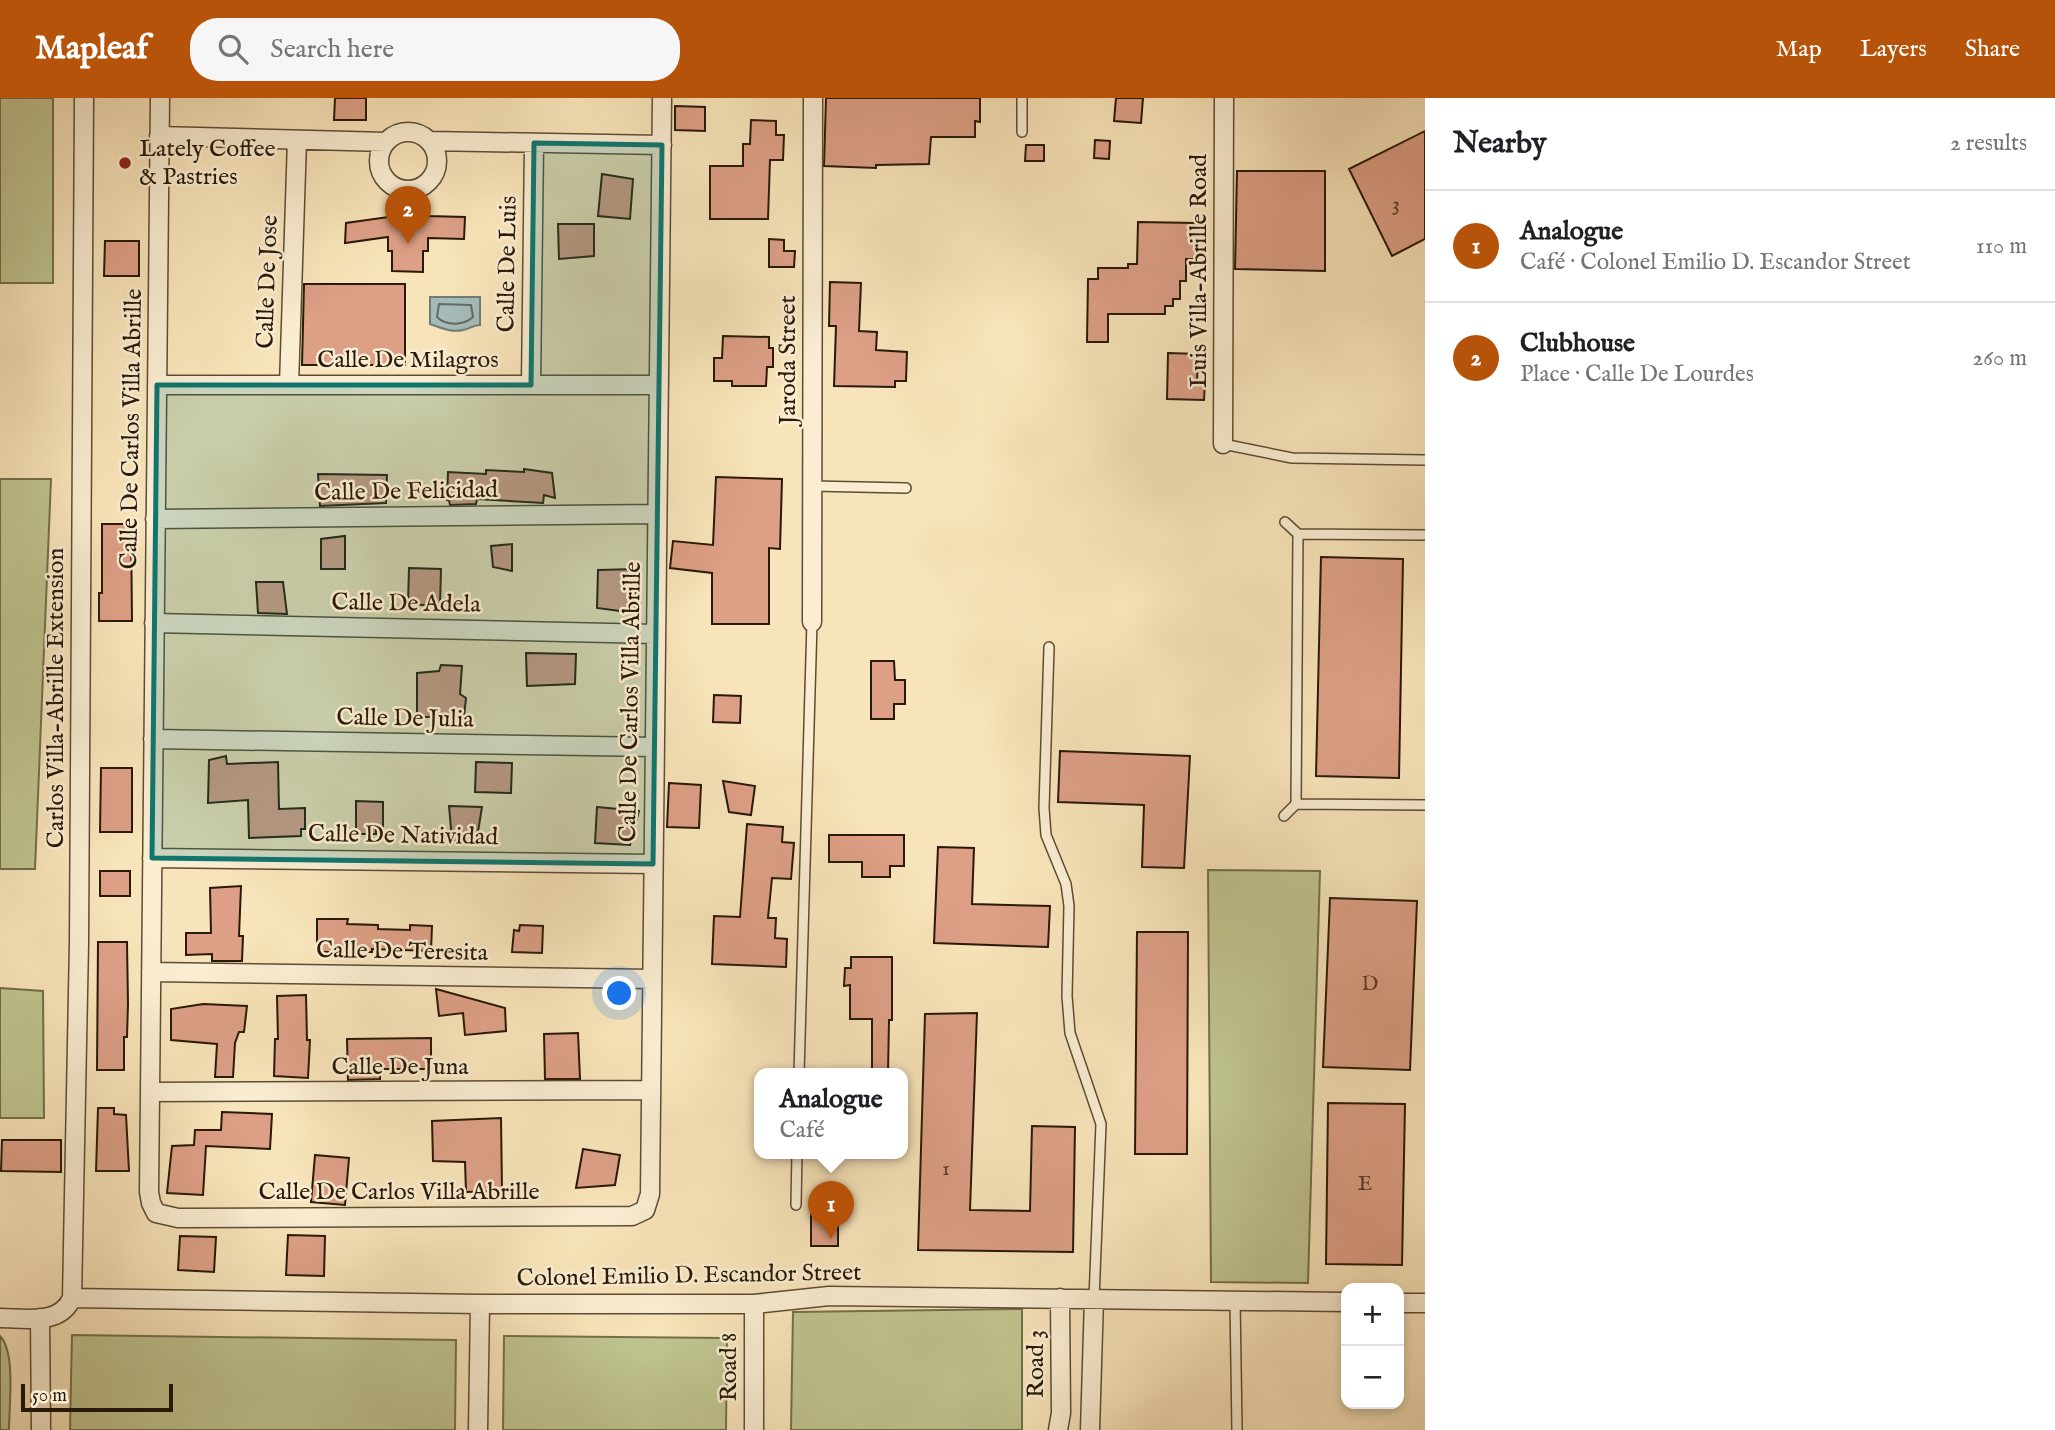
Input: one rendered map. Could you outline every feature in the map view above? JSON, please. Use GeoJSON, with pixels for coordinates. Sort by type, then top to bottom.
{"type":"FeatureCollection","features":[{"type":"Feature","properties":{"kind":"street","name":"Carlos Villa-Abrille Extension"},"geometry":{"type":"LineString","coordinates":[[72,1298],[79,928],[85,98]]}},
{"type":"Feature","properties":{"kind":"street","name":"Calle De Carlos Villa Abrille"},"geometry":{"type":"LineString","coordinates":[[160,98],[150,1203],[156,1213],[178,1218],[639,1214],[645,1210],[650,1194],[662,98]]}},
{"type":"Feature","properties":{"kind":"street","name":"Jaroda Street"},"geometry":{"type":"LineString","coordinates":[[812,622],[813,98]]}},
{"type":"Feature","properties":{"kind":"street","name":"Luis Villa-Abrille Road"},"geometry":{"type":"LineString","coordinates":[[1223,444],[1224,98]]}},
{"type":"Feature","properties":{"kind":"street"},"geometry":{"type":"LineString","coordinates":[[406,132],[422,136],[429,141],[437,157],[435,174],[422,187],[413,190],[396,188],[383,176],[379,159],[386,142],[395,135],[406,132]]}},
{"type":"Feature","properties":{"kind":"street"},"geometry":{"type":"LineString","coordinates":[[159,136],[386,142]]}},
{"type":"Feature","properties":{"kind":"street","name":"Calle De Jose"},"geometry":{"type":"LineString","coordinates":[[289,385],[297,140]]}},
{"type":"Feature","properties":{"kind":"street"},"geometry":{"type":"LineString","coordinates":[[429,141],[662,145]]}},
{"type":"Feature","properties":{"kind":"street","name":"Calle De Luis"},"geometry":{"type":"LineString","coordinates":[[531,385],[534,143]]}},
{"type":"Feature","properties":{"kind":"street","name":"Calle De Milagros"},"geometry":{"type":"LineString","coordinates":[[157,384],[659,385]]}},
{"type":"Feature","properties":{"kind":"street","name":"Calle De Felicidad"},"geometry":{"type":"LineString","coordinates":[[155,519],[657,514]]}},
{"type":"Feature","properties":{"kind":"street","name":"Calle De Adela"},"geometry":{"type":"LineString","coordinates":[[155,623],[656,634]]}},
{"type":"Feature","properties":{"kind":"street","name":"Calle De Julia"},"geometry":{"type":"LineString","coordinates":[[153,739],[655,747]]}},
{"type":"Feature","properties":{"kind":"street","name":"Calle De Natividad"},"geometry":{"type":"LineString","coordinates":[[152,858],[653,864]]}},
{"type":"Feature","properties":{"kind":"street","name":"Calle De Teresita"},"geometry":{"type":"LineString","coordinates":[[151,972],[652,979]]}},
{"type":"Feature","properties":{"kind":"street","name":"Calle De Juna"},"geometry":{"type":"LineString","coordinates":[[150,1092],[651,1090]]}},
{"type":"Feature","properties":{"kind":"street","name":"Colonel Emilio D. Escandor Street"},"geometry":{"type":"LineString","coordinates":[[72,1298],[480,1304],[754,1304],[829,1296],[1341,1302]]}},
{"type":"Feature","properties":{"kind":"street"},"geometry":{"type":"LineString","coordinates":[[0,1318],[57,1316],[64,1312],[72,1298]]}},
{"type":"Feature","properties":{"kind":"street","name":"Road 3"},"geometry":{"type":"LineString","coordinates":[[1058,1430],[1060,1298]]}},
{"type":"Feature","properties":{"kind":"street"},"geometry":{"type":"LineString","coordinates":[[1090,1430],[1094,1299]]}},
{"type":"Feature","properties":{"kind":"street"},"geometry":{"type":"LineString","coordinates":[[1404,1303],[1425,1303]]}},
{"type":"Feature","properties":{"kind":"street"},"geometry":{"type":"LineString","coordinates":[[478,1430],[480,1304]]}},
{"type":"Feature","properties":{"kind":"street","name":"Road 8"},"geometry":{"type":"LineString","coordinates":[[754,1304],[754,1430]]}},
{"type":"Feature","properties":{"kind":"street"},"geometry":{"type":"LineString","coordinates":[[40,1318],[41,1430]]}},
{"type":"Feature","properties":{"kind":"lane"},"geometry":{"type":"LineString","coordinates":[[1022,132],[1023,98]]}},
{"type":"Feature","properties":{"kind":"lane"},"geometry":{"type":"LineString","coordinates":[[1223,444],[1292,458],[1425,460]]}},
{"type":"Feature","properties":{"kind":"lane"},"geometry":{"type":"LineString","coordinates":[[812,486],[906,488]]}},
{"type":"Feature","properties":{"kind":"lane"},"geometry":{"type":"LineString","coordinates":[[1285,522],[1298,534],[1425,535]]}},
{"type":"Feature","properties":{"kind":"lane"},"geometry":{"type":"LineString","coordinates":[[1284,816],[1296,804],[1298,534]]}},
{"type":"Feature","properties":{"kind":"lane"},"geometry":{"type":"LineString","coordinates":[[799,1068],[812,622]]}},
{"type":"Feature","properties":{"kind":"lane"},"geometry":{"type":"LineString","coordinates":[[1049,647],[1044,808],[1046,835],[1066,884],[1069,906],[1067,996],[1070,1033],[1101,1124],[1094,1299]]}},
{"type":"Feature","properties":{"kind":"lane"},"geometry":{"type":"LineString","coordinates":[[1296,804],[1425,805]]}},
{"type":"Feature","properties":{"kind":"lane"},"geometry":{"type":"LineString","coordinates":[[796,1205],[797,1159]]}},
{"type":"Feature","properties":{"kind":"lane"},"geometry":{"type":"LineString","coordinates":[[1235,1301],[1237,1430]]}},
{"type":"Feature","properties":{"kind":"highlighted area"},"geometry":{"type":"Polygon","coordinates":[[[534,143],[662,145],[653,864],[152,858],[157,385],[531,385],[534,143]]]}},
{"type":"Feature","properties":{"kind":"green space"},"geometry":{"type":"Polygon","coordinates":[[[0,98],[53,98],[53,283],[0,283],[0,98]]]}},
{"type":"Feature","properties":{"kind":"green space"},"geometry":{"type":"Polygon","coordinates":[[[0,479],[51,479],[35,869],[0,869],[0,479]]]}},
{"type":"Feature","properties":{"kind":"green space"},"geometry":{"type":"Polygon","coordinates":[[[1208,870],[1320,871],[1308,1283],[1211,1282],[1208,870]]]}},
{"type":"Feature","properties":{"kind":"green space"},"geometry":{"type":"Polygon","coordinates":[[[0,988],[43,991],[44,1118],[0,1118],[0,988]]]}},
{"type":"Feature","properties":{"kind":"green space"},"geometry":{"type":"Polygon","coordinates":[[[1022,1309],[1022,1430],[791,1430],[793,1312],[1022,1309]]]}},
{"type":"Feature","properties":{"kind":"green space"},"geometry":{"type":"Polygon","coordinates":[[[72,1335],[456,1340],[455,1430],[70,1430],[72,1335]]]}},
{"type":"Feature","properties":{"kind":"green space"},"geometry":{"type":"Polygon","coordinates":[[[0,1336],[5,1344],[10,1366],[9,1430],[0,1430],[0,1336]]]}},
{"type":"Feature","properties":{"kind":"green space"},"geometry":{"type":"Polygon","coordinates":[[[504,1336],[727,1338],[726,1430],[503,1430],[504,1336]]]}},
{"type":"Feature","properties":{"kind":"water"},"geometry":{"type":"Polygon","coordinates":[[[430,297],[480,297],[480,325],[454,331],[430,324],[430,297]]]}},
{"type":"Feature","properties":{"kind":"building"},"geometry":{"type":"Polygon","coordinates":[[[335,98],[366,98],[366,120],[334,120],[335,98]]]}},
{"type":"Feature","properties":{"kind":"building"},"geometry":{"type":"Polygon","coordinates":[[[826,98],[980,98],[980,122],[975,121],[975,137],[931,137],[929,164],[876,165],[876,168],[824,166],[826,98]]]}},
{"type":"Feature","properties":{"kind":"building"},"geometry":{"type":"Polygon","coordinates":[[[1116,98],[1143,98],[1141,123],[1114,121],[1116,98]]]}},
{"type":"Feature","properties":{"kind":"building"},"geometry":{"type":"Polygon","coordinates":[[[675,106],[705,107],[705,131],[675,130],[675,106]]]}},
{"type":"Feature","properties":{"kind":"building"},"geometry":{"type":"Polygon","coordinates":[[[751,120],[776,121],[776,135],[784,135],[783,160],[770,160],[768,219],[710,219],[710,166],[743,166],[743,144],[750,144],[751,120]]]}},
{"type":"Feature","properties":{"kind":"building"},"geometry":{"type":"Polygon","coordinates":[[[1425,131],[1425,239],[1392,256],[1349,169],[1425,131]]]}},
{"type":"Feature","properties":{"kind":"building"},"geometry":{"type":"Polygon","coordinates":[[[1095,140],[1110,141],[1109,159],[1094,158],[1095,140]]]}},
{"type":"Feature","properties":{"kind":"building"},"geometry":{"type":"Polygon","coordinates":[[[1026,145],[1044,145],[1044,161],[1025,161],[1026,145]]]}},
{"type":"Feature","properties":{"kind":"building"},"geometry":{"type":"Polygon","coordinates":[[[1237,171],[1325,171],[1325,271],[1235,269],[1237,171]]]}},
{"type":"Feature","properties":{"kind":"building"},"geometry":{"type":"Polygon","coordinates":[[[602,174],[633,179],[630,219],[598,216],[602,174]]]}},
{"type":"Feature","properties":{"kind":"building"},"geometry":{"type":"Polygon","coordinates":[[[399,203],[418,204],[418,209],[429,209],[428,216],[465,217],[464,239],[428,238],[428,251],[423,251],[423,272],[392,271],[392,251],[388,251],[388,237],[345,243],[346,223],[389,217],[389,208],[399,208],[399,203]]]}},
{"type":"Feature","properties":{"kind":"building"},"geometry":{"type":"Polygon","coordinates":[[[1138,222],[1197,223],[1196,259],[1186,259],[1186,281],[1180,281],[1180,299],[1173,299],[1173,306],[1165,306],[1165,314],[1108,314],[1108,342],[1087,342],[1088,279],[1098,279],[1098,268],[1128,268],[1128,264],[1137,264],[1138,222]]]}},
{"type":"Feature","properties":{"kind":"building"},"geometry":{"type":"Polygon","coordinates":[[[558,224],[594,224],[594,256],[559,259],[558,224]]]}},
{"type":"Feature","properties":{"kind":"building"},"geometry":{"type":"Polygon","coordinates":[[[769,239],[784,240],[784,251],[795,251],[794,267],[769,267],[769,239]]]}},
{"type":"Feature","properties":{"kind":"building"},"geometry":{"type":"Polygon","coordinates":[[[105,241],[139,241],[139,276],[104,276],[105,241]]]}},
{"type":"Feature","properties":{"kind":"building"},"geometry":{"type":"Polygon","coordinates":[[[830,282],[861,283],[859,331],[877,332],[876,350],[907,352],[906,381],[895,381],[895,387],[834,386],[836,326],[829,326],[830,282]]]}},
{"type":"Feature","properties":{"kind":"building"},"geometry":{"type":"Polygon","coordinates":[[[304,284],[405,284],[405,365],[302,365],[304,284]]]}},
{"type":"Feature","properties":{"kind":"building"},"geometry":{"type":"Polygon","coordinates":[[[723,336],[769,337],[769,348],[773,348],[773,367],[767,367],[766,386],[732,386],[732,381],[714,381],[714,358],[722,358],[723,336]]]}},
{"type":"Feature","properties":{"kind":"building"},"geometry":{"type":"Polygon","coordinates":[[[1168,353],[1198,354],[1197,382],[1205,382],[1204,400],[1167,399],[1168,353]]]}},
{"type":"Feature","properties":{"kind":"building"},"geometry":{"type":"Polygon","coordinates":[[[524,469],[552,473],[555,498],[544,495],[543,503],[477,499],[476,504],[450,505],[447,500],[448,472],[486,474],[486,470],[524,472],[524,469]]]}},
{"type":"Feature","properties":{"kind":"building"},"geometry":{"type":"Polygon","coordinates":[[[318,474],[387,475],[386,503],[320,506],[318,474]]]}},
{"type":"Feature","properties":{"kind":"building"},"geometry":{"type":"Polygon","coordinates":[[[716,477],[782,479],[780,549],[769,548],[769,624],[712,624],[712,573],[670,568],[673,541],[713,545],[716,477]]]}},
{"type":"Feature","properties":{"kind":"building"},"geometry":{"type":"Polygon","coordinates":[[[102,524],[131,524],[132,621],[99,621],[99,593],[102,593],[102,524]]]}},
{"type":"Feature","properties":{"kind":"building"},"geometry":{"type":"Polygon","coordinates":[[[345,536],[345,569],[321,569],[321,539],[345,536]]]}},
{"type":"Feature","properties":{"kind":"building"},"geometry":{"type":"Polygon","coordinates":[[[512,544],[512,571],[493,567],[491,546],[512,544]]]}},
{"type":"Feature","properties":{"kind":"building"},"geometry":{"type":"Polygon","coordinates":[[[1321,557],[1403,559],[1399,778],[1316,776],[1321,557]]]}},
{"type":"Feature","properties":{"kind":"building"},"geometry":{"type":"Polygon","coordinates":[[[409,568],[441,569],[440,606],[408,604],[409,568]]]}},
{"type":"Feature","properties":{"kind":"building"},"geometry":{"type":"Polygon","coordinates":[[[637,569],[635,613],[597,608],[598,570],[637,569]]]}},
{"type":"Feature","properties":{"kind":"building"},"geometry":{"type":"Polygon","coordinates":[[[256,582],[283,582],[287,614],[258,613],[256,582]]]}},
{"type":"Feature","properties":{"kind":"building"},"geometry":{"type":"Polygon","coordinates":[[[526,653],[576,654],[575,684],[527,686],[526,653]]]}},
{"type":"Feature","properties":{"kind":"building"},"geometry":{"type":"Polygon","coordinates":[[[871,661],[894,661],[895,680],[905,680],[905,704],[894,704],[894,719],[871,719],[871,661]]]}},
{"type":"Feature","properties":{"kind":"building"},"geometry":{"type":"Polygon","coordinates":[[[441,665],[462,666],[460,694],[466,698],[464,717],[417,717],[417,673],[439,671],[441,665]]]}},
{"type":"Feature","properties":{"kind":"building"},"geometry":{"type":"Polygon","coordinates":[[[714,695],[741,696],[740,723],[713,722],[714,695]]]}},
{"type":"Feature","properties":{"kind":"building"},"geometry":{"type":"Polygon","coordinates":[[[1060,751],[1190,756],[1184,868],[1142,867],[1144,805],[1058,802],[1060,751]]]}},
{"type":"Feature","properties":{"kind":"building"},"geometry":{"type":"Polygon","coordinates":[[[226,756],[227,764],[278,762],[279,809],[305,808],[305,829],[301,829],[301,836],[249,838],[248,800],[208,803],[209,760],[226,756]]]}},
{"type":"Feature","properties":{"kind":"building"},"geometry":{"type":"Polygon","coordinates":[[[476,762],[512,763],[511,793],[475,792],[476,762]]]}},
{"type":"Feature","properties":{"kind":"building"},"geometry":{"type":"Polygon","coordinates":[[[101,768],[132,768],[132,832],[100,832],[101,768]]]}},
{"type":"Feature","properties":{"kind":"building"},"geometry":{"type":"Polygon","coordinates":[[[723,781],[755,786],[751,815],[729,812],[723,781]]]}},
{"type":"Feature","properties":{"kind":"building"},"geometry":{"type":"Polygon","coordinates":[[[669,783],[701,785],[699,828],[667,827],[669,783]]]}},
{"type":"Feature","properties":{"kind":"building"},"geometry":{"type":"Polygon","coordinates":[[[356,801],[383,802],[383,829],[376,829],[376,834],[356,834],[356,801]]]}},
{"type":"Feature","properties":{"kind":"building"},"geometry":{"type":"Polygon","coordinates":[[[449,806],[482,807],[476,844],[452,840],[449,806]]]}},
{"type":"Feature","properties":{"kind":"building"},"geometry":{"type":"Polygon","coordinates":[[[597,807],[639,811],[630,845],[595,843],[597,807]]]}},
{"type":"Feature","properties":{"kind":"building"},"geometry":{"type":"Polygon","coordinates":[[[747,824],[783,827],[782,842],[794,843],[791,879],[772,878],[768,918],[776,918],[775,938],[787,939],[786,967],[712,964],[714,916],[740,917],[747,824]]]}},
{"type":"Feature","properties":{"kind":"building"},"geometry":{"type":"Polygon","coordinates":[[[829,835],[904,835],[904,866],[890,866],[890,877],[862,877],[862,862],[829,862],[829,835]]]}},
{"type":"Feature","properties":{"kind":"building"},"geometry":{"type":"Polygon","coordinates":[[[938,847],[974,848],[972,904],[1050,906],[1048,947],[934,943],[938,847]]]}},
{"type":"Feature","properties":{"kind":"building"},"geometry":{"type":"Polygon","coordinates":[[[100,871],[130,871],[130,896],[100,896],[100,871]]]}},
{"type":"Feature","properties":{"kind":"building"},"geometry":{"type":"Polygon","coordinates":[[[241,886],[239,936],[243,936],[242,961],[212,961],[212,954],[186,955],[186,933],[211,933],[210,888],[241,886]]]}},
{"type":"Feature","properties":{"kind":"building"},"geometry":{"type":"Polygon","coordinates":[[[1330,898],[1417,901],[1410,1070],[1323,1067],[1330,898]]]}},
{"type":"Feature","properties":{"kind":"building"},"geometry":{"type":"Polygon","coordinates":[[[317,919],[348,919],[347,924],[378,925],[378,929],[410,930],[410,925],[432,926],[431,951],[372,949],[372,952],[317,952],[317,919]]]}},
{"type":"Feature","properties":{"kind":"building"},"geometry":{"type":"Polygon","coordinates":[[[520,925],[543,926],[542,953],[512,952],[514,930],[519,931],[520,925]]]}},
{"type":"Feature","properties":{"kind":"building"},"geometry":{"type":"Polygon","coordinates":[[[1137,932],[1188,932],[1187,1154],[1135,1154],[1137,932]]]}},
{"type":"Feature","properties":{"kind":"building"},"geometry":{"type":"Polygon","coordinates":[[[98,942],[127,942],[128,1004],[124,1070],[97,1070],[98,942]]]}},
{"type":"Feature","properties":{"kind":"building"},"geometry":{"type":"Polygon","coordinates":[[[851,957],[892,957],[892,1020],[889,1020],[888,1068],[872,1068],[872,1019],[850,1019],[850,985],[844,986],[845,968],[851,968],[851,957]]]}},
{"type":"Feature","properties":{"kind":"building"},"geometry":{"type":"Polygon","coordinates":[[[436,989],[505,1008],[506,1031],[465,1035],[463,1013],[439,1016],[436,989]]]}},
{"type":"Feature","properties":{"kind":"building"},"geometry":{"type":"Polygon","coordinates":[[[306,995],[307,1040],[310,1040],[308,1078],[274,1076],[275,1039],[278,1039],[277,996],[306,995]]]}},
{"type":"Feature","properties":{"kind":"building"},"geometry":{"type":"Polygon","coordinates":[[[203,1004],[247,1006],[244,1032],[239,1032],[235,1043],[233,1077],[215,1077],[217,1044],[171,1040],[171,1009],[203,1004]]]}},
{"type":"Feature","properties":{"kind":"building"},"geometry":{"type":"Polygon","coordinates":[[[977,1013],[970,1210],[1030,1211],[1032,1126],[1075,1127],[1073,1252],[918,1250],[925,1014],[977,1013]]]}},
{"type":"Feature","properties":{"kind":"building"},"geometry":{"type":"Polygon","coordinates":[[[578,1033],[580,1079],[545,1079],[544,1034],[578,1033]]]}},
{"type":"Feature","properties":{"kind":"building"},"geometry":{"type":"Polygon","coordinates":[[[431,1038],[431,1069],[380,1069],[380,1079],[348,1080],[347,1039],[431,1038]]]}},
{"type":"Feature","properties":{"kind":"building"},"geometry":{"type":"Polygon","coordinates":[[[1328,1103],[1405,1104],[1402,1265],[1326,1264],[1328,1103]]]}},
{"type":"Feature","properties":{"kind":"building"},"geometry":{"type":"Polygon","coordinates":[[[98,1108],[114,1108],[114,1114],[126,1115],[129,1171],[96,1171],[98,1108]]]}},
{"type":"Feature","properties":{"kind":"building"},"geometry":{"type":"Polygon","coordinates":[[[222,1112],[272,1114],[270,1149],[206,1146],[203,1195],[167,1193],[172,1146],[194,1145],[195,1130],[221,1130],[222,1112]]]}},
{"type":"Feature","properties":{"kind":"building"},"geometry":{"type":"Polygon","coordinates":[[[501,1118],[502,1191],[466,1192],[465,1162],[433,1161],[432,1121],[501,1118]]]}},
{"type":"Feature","properties":{"kind":"building"},"geometry":{"type":"Polygon","coordinates":[[[2,1140],[61,1140],[61,1172],[1,1171],[2,1140]]]}},
{"type":"Feature","properties":{"kind":"building"},"geometry":{"type":"Polygon","coordinates":[[[583,1149],[620,1155],[615,1185],[576,1188],[583,1149]]]}},
{"type":"Feature","properties":{"kind":"building"},"geometry":{"type":"Polygon","coordinates":[[[315,1155],[349,1158],[345,1205],[311,1202],[315,1155]]]}},
{"type":"Feature","properties":{"kind":"building"},"geometry":{"type":"Polygon","coordinates":[[[811,1212],[838,1213],[838,1246],[811,1246],[811,1212]]]}},
{"type":"Feature","properties":{"kind":"building"},"geometry":{"type":"Polygon","coordinates":[[[288,1235],[325,1236],[324,1276],[286,1275],[288,1235]]]}},
{"type":"Feature","properties":{"kind":"building"},"geometry":{"type":"Polygon","coordinates":[[[180,1236],[216,1237],[214,1272],[178,1270],[180,1236]]]}},
{"type":"Feature","properties":{"kind":"place","name":"Lately Coffee & Pastries"},"geometry":{"type":"Point","coordinates":[125,163]}},
{"type":"Feature","properties":{"kind":"place","name":"Clubhouse"},"geometry":{"type":"Point","coordinates":[408,244]}},
{"type":"Feature","properties":{"kind":"place","name":"Analogue"},"geometry":{"type":"Point","coordinates":[831,1239]}}]}
